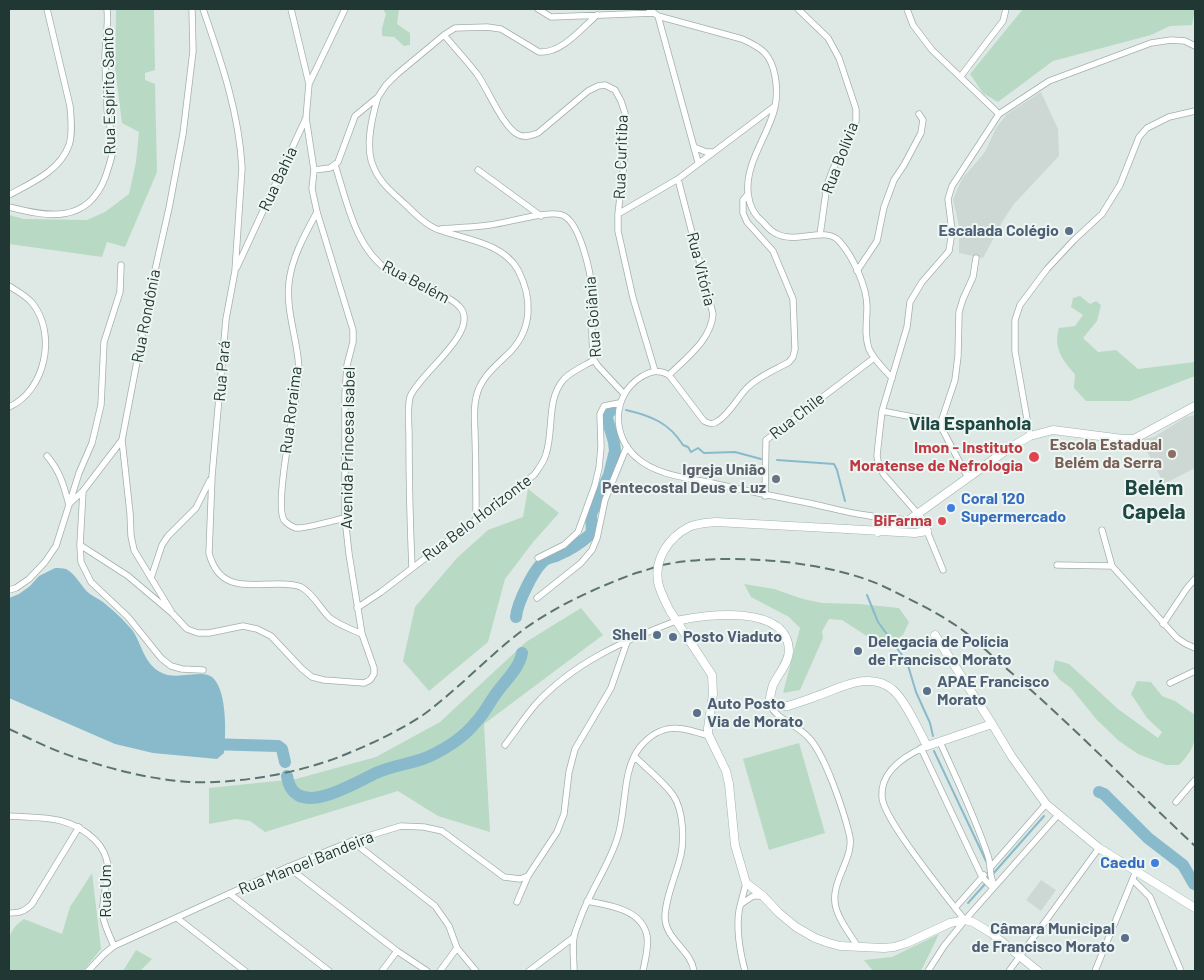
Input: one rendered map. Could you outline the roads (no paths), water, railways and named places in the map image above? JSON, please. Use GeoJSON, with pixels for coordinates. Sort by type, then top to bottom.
{"type":"FeatureCollection","features":[{"type":"Feature","properties":{"kind":"main road"},"geometry":{"type":"LineString","coordinates":[[878,532],[909,520],[1030,436],[1053,430],[1134,439],[1195,406]]}},
{"type":"Feature","properties":{"kind":"main road"},"geometry":{"type":"LineString","coordinates":[[918,514],[927,531],[915,533],[878,532],[716,522],[702,523],[689,527],[675,536],[665,548],[660,558],[658,580],[661,594],[676,621],[712,675],[713,694],[708,728],[709,736],[726,770],[734,845],[744,871],[746,883],[796,927],[815,938],[840,946],[894,947],[950,923],[965,920],[973,922],[991,933],[1038,971]]}},
{"type":"Feature","properties":{"kind":"main road"},"geometry":{"type":"LineString","coordinates":[[676,621],[700,616],[734,615],[766,619],[780,627],[787,639],[788,659],[773,686],[769,704],[788,706],[852,683],[870,680],[894,690],[924,747],[992,724]]}},
{"type":"Feature","properties":{"kind":"main road"},"geometry":{"type":"LineString","coordinates":[[935,635],[1016,764],[1046,804],[1099,848],[1195,908]]}},
{"type":"Feature","properties":{"kind":"street"},"geometry":{"type":"LineString","coordinates":[[9,195],[31,184],[49,171],[60,160],[70,145],[72,122],[70,106],[47,9]]}},
{"type":"Feature","properties":{"kind":"street","name":"Rua Espírito Santo"},"geometry":{"type":"LineString","coordinates":[[9,206],[45,214],[77,211],[91,203],[101,188],[113,148],[107,115],[105,60],[108,31],[107,9]]}},
{"type":"Feature","properties":{"kind":"street","name":"Rua Rondônia"},"geometry":{"type":"LineString","coordinates":[[173,614],[134,550],[122,440],[150,288],[182,134],[192,51],[192,9]]}},
{"type":"Feature","properties":{"kind":"street","name":"Rua Pará"},"geometry":{"type":"LineString","coordinates":[[203,9],[228,80],[241,151],[242,185],[235,271],[226,319],[212,476],[209,553],[212,566],[227,581],[239,584],[288,584],[300,586],[307,591],[331,619],[362,634]]}},
{"type":"Feature","properties":{"kind":"street","name":"Rua Bahia"},"geometry":{"type":"LineString","coordinates":[[235,271],[306,118],[309,84],[291,9]]}},
{"type":"Feature","properties":{"kind":"street","name":"Rua Bahia"},"geometry":{"type":"LineString","coordinates":[[309,84],[345,9]]}},
{"type":"Feature","properties":{"kind":"street"},"geometry":{"type":"LineString","coordinates":[[538,9],[551,17],[654,13],[742,39],[766,52],[774,67],[777,87],[775,106],[747,180],[748,194],[756,216],[778,235],[800,238],[820,235],[832,236],[838,240],[857,271],[866,295],[868,347],[874,358],[892,378]]}},
{"type":"Feature","properties":{"kind":"street","name":"Rua Bolívia"},"geometry":{"type":"LineString","coordinates":[[798,9],[828,38],[838,58],[856,110],[856,121],[853,130],[827,185],[820,235]]}},
{"type":"Feature","properties":{"kind":"street"},"geometry":{"type":"LineString","coordinates":[[907,9],[913,25],[932,50],[999,114]]}},
{"type":"Feature","properties":{"kind":"street"},"geometry":{"type":"LineString","coordinates":[[961,76],[1003,21],[1006,9]]}},
{"type":"Feature","properties":{"kind":"street"},"geometry":{"type":"LineString","coordinates":[[654,13],[698,162]]}},
{"type":"Feature","properties":{"kind":"street"},"geometry":{"type":"LineString","coordinates":[[314,170],[330,168],[335,165],[342,154],[355,116],[378,97],[396,75],[455,28],[487,27],[501,29],[539,52],[544,52],[553,51],[562,45],[597,15]]}},
{"type":"Feature","properties":{"kind":"street","name":"Rua Curitiba"},"geometry":{"type":"LineString","coordinates":[[444,35],[476,73],[510,128],[518,135],[528,137],[538,133],[588,91],[598,86],[605,85],[615,90],[625,113],[624,162],[618,231],[627,274],[655,371]]}},
{"type":"Feature","properties":{"kind":"street"},"geometry":{"type":"LineString","coordinates":[[918,514],[884,475],[879,466],[877,456],[882,411],[907,327],[910,302],[922,282],[949,251],[952,231],[948,199],[952,186],[999,114],[1049,80],[1151,43],[1170,40],[1185,41],[1195,46]]}},
{"type":"Feature","properties":{"kind":"street"},"geometry":{"type":"LineString","coordinates":[[378,97],[372,118],[370,145],[373,167],[383,183],[416,215],[436,229],[478,241],[496,249],[509,258],[517,268],[529,303],[528,321],[522,335],[513,349],[483,380],[475,400],[476,520]]}},
{"type":"Feature","properties":{"kind":"street"},"geometry":{"type":"LineString","coordinates":[[618,214],[678,179],[698,162],[775,106]]}},
{"type":"Feature","properties":{"kind":"street"},"geometry":{"type":"LineString","coordinates":[[1030,436],[1015,351],[1015,320],[1020,305],[1046,269],[1102,214],[1120,185],[1139,137],[1147,128],[1168,117],[1195,111]]}},
{"type":"Feature","properties":{"kind":"street"},"geometry":{"type":"LineString","coordinates":[[857,271],[877,241],[884,207],[894,180],[921,133],[922,120],[919,114]]}},
{"type":"Feature","properties":{"kind":"street","name":"Avenida Princesa Isabel"},"geometry":{"type":"LineString","coordinates":[[306,118],[314,170],[312,189],[317,212],[353,330],[353,342],[347,365],[345,395],[345,518],[362,634]]}},
{"type":"Feature","properties":{"kind":"street"},"geometry":{"type":"LineString","coordinates":[[694,147],[706,152],[712,152]]}},
{"type":"Feature","properties":{"kind":"street","name":"Rua Belém"},"geometry":{"type":"LineString","coordinates":[[335,165],[357,232],[378,262],[390,272],[454,302],[462,310],[465,321],[456,341],[418,383],[410,397],[409,489],[412,568]]}},
{"type":"Feature","properties":{"kind":"street"},"geometry":{"type":"LineString","coordinates":[[478,170],[541,216]]}},
{"type":"Feature","properties":{"kind":"street","name":"Rua Vitória"},"geometry":{"type":"LineString","coordinates":[[669,375],[706,337],[712,324],[713,314],[678,179]]}},
{"type":"Feature","properties":{"kind":"street"},"geometry":{"type":"LineString","coordinates":[[748,194],[743,200],[743,213],[747,222],[773,251],[793,299],[796,338],[793,357],[789,362],[752,384],[722,418],[716,423],[710,424],[704,421],[698,414],[669,375],[662,371],[655,371],[643,376],[633,383],[619,404],[617,419],[622,438],[636,458],[650,467],[666,473],[765,496],[864,515],[909,520]]}},
{"type":"Feature","properties":{"kind":"street","name":"Rua Roraima"},"geometry":{"type":"LineString","coordinates":[[317,212],[296,257],[289,282],[288,304],[299,373],[283,477],[281,510],[283,518],[288,524],[296,528],[345,518]]}},
{"type":"Feature","properties":{"kind":"street","name":"Rua Goiânia"},"geometry":{"type":"LineString","coordinates":[[436,229],[491,225],[557,214],[564,216],[571,222],[588,262],[592,290],[594,360],[624,394]]}},
{"type":"Feature","properties":{"kind":"street"},"geometry":{"type":"LineString","coordinates":[[940,426],[955,380],[958,356],[959,312],[973,277],[976,258]]}},
{"type":"Feature","properties":{"kind":"street"},"geometry":{"type":"LineString","coordinates":[[9,590],[16,588],[29,579],[45,562],[56,546],[79,473],[92,443],[101,405],[102,352],[120,292],[121,265]]}},
{"type":"Feature","properties":{"kind":"street"},"geometry":{"type":"LineString","coordinates":[[9,286],[33,303],[41,316],[46,341],[37,380],[29,392],[9,407]]}},
{"type":"Feature","properties":{"kind":"street","name":"Rua Chile"},"geometry":{"type":"LineString","coordinates":[[765,496],[766,440],[874,358]]}},
{"type":"Feature","properties":{"kind":"street","name":"Rua Belo Horizonte"},"geometry":{"type":"LineString","coordinates":[[357,608],[534,475],[547,454],[553,399],[558,386],[565,378],[594,360]]}},
{"type":"Feature","properties":{"kind":"street"},"geometry":{"type":"LineString","coordinates":[[538,558],[564,545],[578,532],[599,468],[600,414],[604,406],[619,404]]}},
{"type":"Feature","properties":{"kind":"street"},"geometry":{"type":"LineString","coordinates":[[882,411],[923,419],[940,426],[968,478]]}},
{"type":"Feature","properties":{"kind":"street"},"geometry":{"type":"LineString","coordinates":[[69,505],[122,440]]}},
{"type":"Feature","properties":{"kind":"street"},"geometry":{"type":"LineString","coordinates":[[537,598],[581,563],[592,550],[597,538],[605,500],[627,446]]}},
{"type":"Feature","properties":{"kind":"street"},"geometry":{"type":"LineString","coordinates":[[47,456],[56,466],[69,505]]}},
{"type":"Feature","properties":{"kind":"street"},"geometry":{"type":"LineString","coordinates":[[151,578],[162,545],[168,536],[196,508],[212,476]]}},
{"type":"Feature","properties":{"kind":"street"},"geometry":{"type":"LineString","coordinates":[[82,491],[81,562],[91,582],[128,617],[161,658],[171,666],[182,669],[203,670]]}},
{"type":"Feature","properties":{"kind":"street"},"geometry":{"type":"LineString","coordinates":[[1102,530],[1112,566],[1177,638],[1195,648]]}},
{"type":"Feature","properties":{"kind":"street"},"geometry":{"type":"LineString","coordinates":[[927,531],[943,570]]}},
{"type":"Feature","properties":{"kind":"street","name":"Rua Rondônia"},"geometry":{"type":"LineString","coordinates":[[80,545],[128,576],[173,614],[187,629],[198,633],[209,633],[243,626],[257,629],[271,636],[312,677],[356,683],[364,683],[370,680],[374,674],[374,668],[362,634]]}},
{"type":"Feature","properties":{"kind":"street"},"geometry":{"type":"LineString","coordinates":[[1056,565],[1112,566]]}},
{"type":"Feature","properties":{"kind":"street"},"geometry":{"type":"LineString","coordinates":[[1163,624],[1186,588],[1195,579]]}},
{"type":"Feature","properties":{"kind":"street"},"geometry":{"type":"LineString","coordinates":[[505,745],[535,706],[576,669],[597,655],[628,639],[676,621]]}},
{"type":"Feature","properties":{"kind":"street"},"geometry":{"type":"LineString","coordinates":[[517,902],[528,876],[557,832],[564,814],[569,772],[575,749],[611,688],[628,639]]}},
{"type":"Feature","properties":{"kind":"street"},"geometry":{"type":"LineString","coordinates":[[1170,682],[1195,671]]}},
{"type":"Feature","properties":{"kind":"street"},"geometry":{"type":"LineString","coordinates":[[769,704],[774,713],[782,720],[802,731],[819,751],[840,805],[851,843],[836,888],[835,903],[840,916],[858,947]]}},
{"type":"Feature","properties":{"kind":"street"},"geometry":{"type":"LineString","coordinates":[[574,971],[574,937],[587,901],[617,840],[625,807],[628,774],[634,757],[649,739],[668,728],[687,729],[709,736]]}},
{"type":"Feature","properties":{"kind":"street"},"geometry":{"type":"LineString","coordinates":[[940,742],[975,821],[989,858],[994,887]]}},
{"type":"Feature","properties":{"kind":"street"},"geometry":{"type":"LineString","coordinates":[[965,920],[887,814],[882,797],[884,784],[890,771],[898,762],[924,747],[982,877],[994,887]]}},
{"type":"Feature","properties":{"kind":"street"},"geometry":{"type":"LineString","coordinates":[[634,757],[673,795],[681,819],[683,845],[665,919],[668,930],[688,954],[694,971]]}},
{"type":"Feature","properties":{"kind":"street"},"geometry":{"type":"LineString","coordinates":[[1176,802],[1195,780]]}},
{"type":"Feature","properties":{"kind":"street"},"geometry":{"type":"LineString","coordinates":[[955,908],[1046,804]]}},
{"type":"Feature","properties":{"kind":"street"},"geometry":{"type":"LineString","coordinates":[[928,971],[944,946],[965,920],[1058,814]]}},
{"type":"Feature","properties":{"kind":"street","name":"Rua Um"},"geometry":{"type":"LineString","coordinates":[[9,816],[61,820],[79,827],[99,844],[106,856],[108,867],[103,917],[114,946]]}},
{"type":"Feature","properties":{"kind":"street","name":"Rua Manoel Bandeira"},"geometry":{"type":"LineString","coordinates":[[88,971],[114,946],[288,867],[352,841],[401,826],[424,826],[442,830],[504,876],[520,878],[528,876]]}},
{"type":"Feature","properties":{"kind":"street"},"geometry":{"type":"LineString","coordinates":[[9,913],[19,913],[26,910],[32,904],[79,827]]}},
{"type":"Feature","properties":{"kind":"street"},"geometry":{"type":"LineString","coordinates":[[352,841],[436,906],[449,926],[457,948],[476,971]]}},
{"type":"Feature","properties":{"kind":"street"},"geometry":{"type":"LineString","coordinates":[[1009,971],[1099,848]]}},
{"type":"Feature","properties":{"kind":"street"},"geometry":{"type":"LineString","coordinates":[[288,867],[397,952],[426,971]]}},
{"type":"Feature","properties":{"kind":"street"},"geometry":{"type":"LineString","coordinates":[[1096,971],[1136,871]]}},
{"type":"Feature","properties":{"kind":"street"},"geometry":{"type":"LineString","coordinates":[[1133,880],[1150,898],[1181,971]]}},
{"type":"Feature","properties":{"kind":"street"},"geometry":{"type":"LineString","coordinates":[[744,971],[738,923],[746,883]]}},
{"type":"Feature","properties":{"kind":"street"},"geometry":{"type":"LineString","coordinates":[[230,894],[329,971]]}},
{"type":"Feature","properties":{"kind":"street"},"geometry":{"type":"LineString","coordinates":[[741,904],[753,896],[763,896]]}},
{"type":"Feature","properties":{"kind":"street"},"geometry":{"type":"LineString","coordinates":[[587,901],[608,904],[626,910],[642,925],[647,937],[643,971]]}},
{"type":"Feature","properties":{"kind":"street"},"geometry":{"type":"LineString","coordinates":[[177,918],[245,971]]}},
{"type":"Feature","properties":{"kind":"street"},"geometry":{"type":"LineString","coordinates":[[529,971],[574,937]]}},
{"type":"Feature","properties":{"kind":"street"},"geometry":{"type":"LineString","coordinates":[[440,971],[457,948]]}},
{"type":"Feature","properties":{"kind":"street"},"geometry":{"type":"LineString","coordinates":[[382,971],[397,952]]}},
{"type":"Feature","properties":{"kind":"water"},"geometry":{"type":"Polygon","coordinates":[[[55,568],[65,569],[70,572],[87,591],[123,620],[133,631],[150,664],[160,672],[174,676],[204,674],[214,679],[218,685],[223,704],[225,725],[224,753],[217,759],[153,753],[115,744],[9,698],[9,598],[19,594],[39,576],[55,568]]]}},
{"type":"Feature","properties":{"kind":"waterway"},"geometry":{"type":"LineString","coordinates":[[516,617],[527,585],[542,563],[548,558],[557,556],[580,543],[592,533],[591,514],[609,475],[615,451],[607,418],[608,413],[613,409]]}},
{"type":"Feature","properties":{"kind":"waterway"},"geometry":{"type":"LineString","coordinates":[[626,410],[652,418],[666,426],[691,452],[698,448],[704,453],[735,452],[761,459]]}},
{"type":"Feature","properties":{"kind":"waterway"},"geometry":{"type":"LineString","coordinates":[[777,460],[834,464],[845,501]]}},
{"type":"Feature","properties":{"kind":"waterway"},"geometry":{"type":"LineString","coordinates":[[867,595],[878,622],[907,662],[933,736]]}},
{"type":"Feature","properties":{"kind":"waterway"},"geometry":{"type":"LineString","coordinates":[[287,776],[292,789],[301,796],[312,798],[326,796],[383,770],[417,761],[436,753],[461,737],[479,718],[516,668],[522,653]]}},
{"type":"Feature","properties":{"kind":"waterway"},"geometry":{"type":"LineString","coordinates":[[208,744],[278,746],[282,749],[285,762]]}},
{"type":"Feature","properties":{"kind":"waterway"},"geometry":{"type":"LineString","coordinates":[[934,751],[986,861]]}},
{"type":"Feature","properties":{"kind":"waterway"},"geometry":{"type":"LineString","coordinates":[[1099,792],[1104,794],[1148,838],[1183,865],[1194,884]]}},
{"type":"Feature","properties":{"kind":"waterway"},"geometry":{"type":"LineString","coordinates":[[992,875],[1044,816]]}},
{"type":"Feature","properties":{"kind":"waterway"},"geometry":{"type":"LineString","coordinates":[[968,903],[986,883]]}},
{"type":"Feature","properties":{"kind":"railway"},"geometry":{"type":"LineString","coordinates":[[9,729],[74,757],[150,777],[191,782],[209,782],[248,779],[289,772],[344,755],[385,737],[414,721],[437,705],[500,648],[527,627],[566,603],[608,584],[659,566],[688,561],[716,559],[778,561],[809,565],[865,579],[889,589],[953,623],[1055,712],[1195,846]]}},
{"type":"Feature","properties":{"kind":"place","name":"Escalada Colégio"},"geometry":{"type":"Point","coordinates":[1069,231]}},
{"type":"Feature","properties":{"kind":"place","name":"Escola Estadual Belém da Serra"},"geometry":{"type":"Point","coordinates":[1172,454]}},
{"type":"Feature","properties":{"kind":"place","name":"Imon - Instituto Moratense de Nefrologia"},"geometry":{"type":"Point","coordinates":[1034,457]}},
{"type":"Feature","properties":{"kind":"place","name":"Igreja União Pentecostal Deus e Luz"},"geometry":{"type":"Point","coordinates":[776,479]}},
{"type":"Feature","properties":{"kind":"place","name":"Coral 120 Supermercado"},"geometry":{"type":"Point","coordinates":[951,508]}},
{"type":"Feature","properties":{"kind":"place","name":"BiFarma"},"geometry":{"type":"Point","coordinates":[942,521]}},
{"type":"Feature","properties":{"kind":"place","name":"Shell"},"geometry":{"type":"Point","coordinates":[657,635]}},
{"type":"Feature","properties":{"kind":"place","name":"Posto Viaduto"},"geometry":{"type":"Point","coordinates":[673,637]}},
{"type":"Feature","properties":{"kind":"place","name":"Delegacia de Polícia de Francisco Morato"},"geometry":{"type":"Point","coordinates":[858,651]}},
{"type":"Feature","properties":{"kind":"place","name":"APAE Francisco Morato"},"geometry":{"type":"Point","coordinates":[927,691]}},
{"type":"Feature","properties":{"kind":"place","name":"Auto Posto Via de Morato"},"geometry":{"type":"Point","coordinates":[697,713]}},
{"type":"Feature","properties":{"kind":"place","name":"Caedu"},"geometry":{"type":"Point","coordinates":[1155,863]}},
{"type":"Feature","properties":{"kind":"place","name":"Câmara Municipal de Francisco Morato"},"geometry":{"type":"Point","coordinates":[1125,938]}},
{"type":"Feature","properties":{"kind":"district","name":"Vila Espanhola"},"geometry":{"type":"Point","coordinates":[970,424]}},
{"type":"Feature","properties":{"kind":"district","name":"Belém Capela"},"geometry":{"type":"Point","coordinates":[1154,500]}}]}
